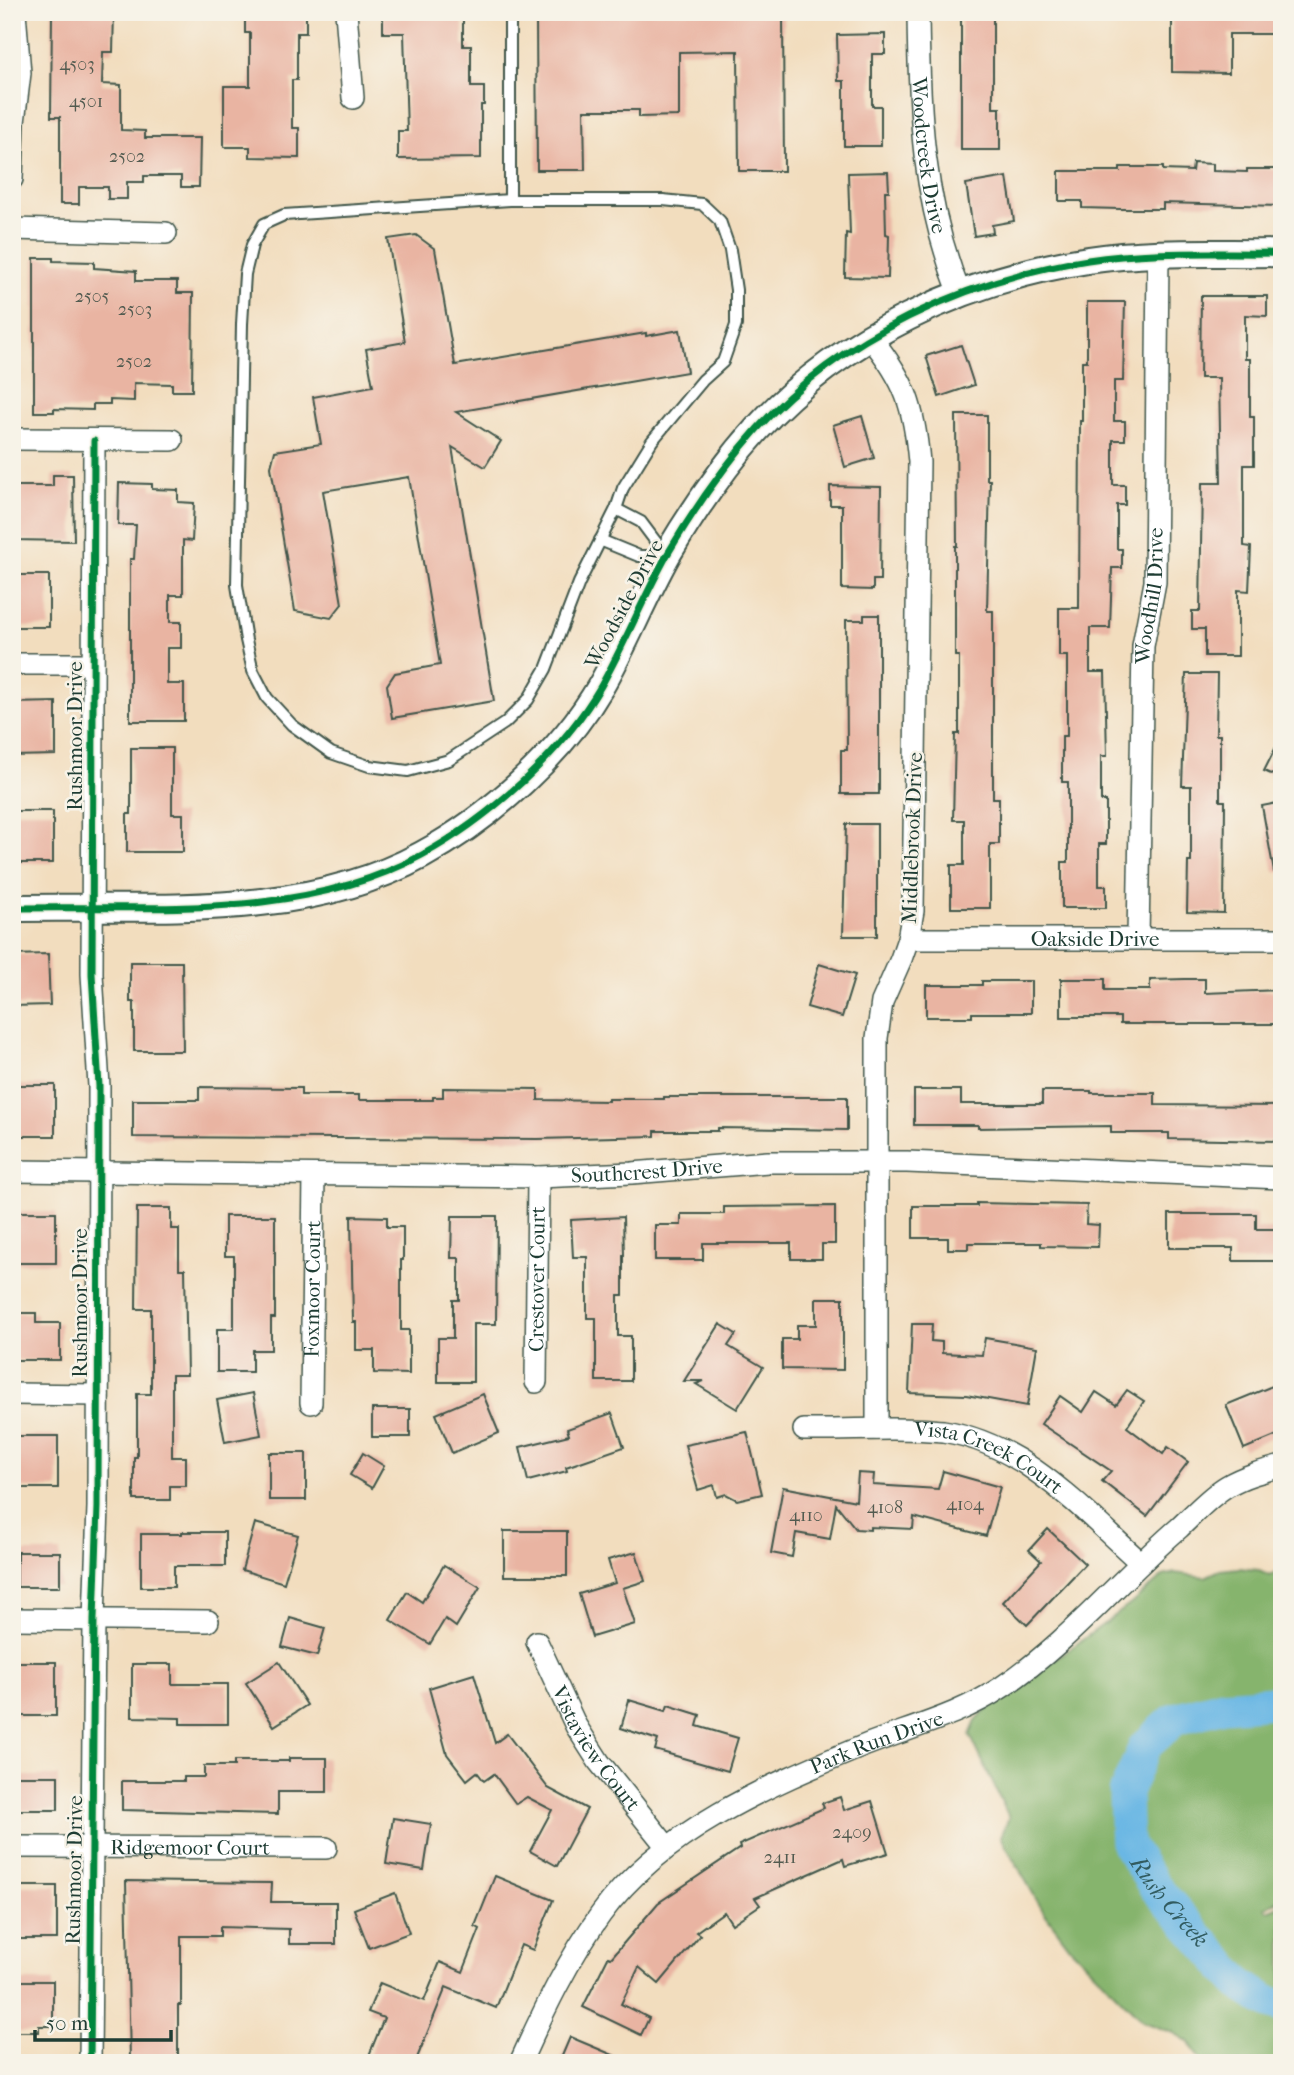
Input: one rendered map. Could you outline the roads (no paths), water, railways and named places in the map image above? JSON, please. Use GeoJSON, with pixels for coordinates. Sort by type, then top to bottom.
{"type":"FeatureCollection","features":[{"type":"Feature","properties":{"kind":"street"},"geometry":{"type":"LineString","coordinates":[[12,179],[14,122],[20,73],[15,12]]}},
{"type":"Feature","properties":{"kind":"street"},"geometry":{"type":"LineString","coordinates":[[346,12],[352,98]]}},
{"type":"Feature","properties":{"kind":"street","name":"Woodcreek Drive"},"geometry":{"type":"LineString","coordinates":[[919,12],[919,101],[927,179],[944,253],[960,293]]}},
{"type":"Feature","properties":{"kind":"street"},"geometry":{"type":"LineString","coordinates":[[12,229],[166,233]]}},
{"type":"Feature","properties":{"kind":"street","name":"Woodside Drive"},"geometry":{"type":"LineString","coordinates":[[12,908],[216,907],[268,902],[329,890],[421,856],[464,829],[510,792],[555,749],[581,717],[617,657],[667,556],[719,475],[759,427],[812,378],[893,324],[960,293],[1017,273],[1092,259],[1282,253]]}},
{"type":"Feature","properties":{"kind":"street","name":"Woodhill Drive"},"geometry":{"type":"LineString","coordinates":[[1138,938],[1143,646],[1155,582],[1158,255]]}},
{"type":"Feature","properties":{"kind":"street","name":"Middlebrook Drive"},"geometry":{"type":"LineString","coordinates":[[871,338],[893,367],[908,398],[916,428],[919,462],[912,911],[908,939],[882,1002],[877,1038],[877,1429]]}},
{"type":"Feature","properties":{"kind":"street"},"geometry":{"type":"LineString","coordinates":[[12,439],[172,440]]}},
{"type":"Feature","properties":{"kind":"street","name":"Rushmoor Drive"},"geometry":{"type":"LineString","coordinates":[[90,2063],[94,1619],[98,1507],[99,1086],[92,974],[94,441]]}},
{"type":"Feature","properties":{"kind":"street"},"geometry":{"type":"LineString","coordinates":[[12,664],[92,664]]}},
{"type":"Feature","properties":{"kind":"street","name":"Oakside Drive"},"geometry":{"type":"LineString","coordinates":[[908,939],[1282,939]]}},
{"type":"Feature","properties":{"kind":"street","name":"Southcrest Drive"},"geometry":{"type":"LineString","coordinates":[[12,1171],[538,1177],[632,1173],[768,1162],[877,1163],[1282,1178]]}},
{"type":"Feature","properties":{"kind":"street","name":"Foxmoor Court"},"geometry":{"type":"LineString","coordinates":[[311,1403],[314,1175]]}},
{"type":"Feature","properties":{"kind":"street","name":"Crestover Court"},"geometry":{"type":"LineString","coordinates":[[536,1382],[538,1177]]}},
{"type":"Feature","properties":{"kind":"street"},"geometry":{"type":"LineString","coordinates":[[12,1394],[98,1395]]}},
{"type":"Feature","properties":{"kind":"street","name":"Vista Creek Court"},"geometry":{"type":"LineString","coordinates":[[804,1430],[943,1432],[987,1443],[1007,1452],[1061,1490],[1140,1562]]}},
{"type":"Feature","properties":{"kind":"street","name":"Park Run Drive"},"geometry":{"type":"LineString","coordinates":[[520,2063],[569,1963],[601,1913],[639,1872],[667,1847],[744,1799],[864,1746],[952,1714],[1000,1688],[1065,1637],[1140,1562],[1226,1487],[1254,1474],[1282,1466]]}},
{"type":"Feature","properties":{"kind":"street"},"geometry":{"type":"LineString","coordinates":[[12,1619],[208,1620]]}},
{"type":"Feature","properties":{"kind":"street","name":"Vistaview Court"},"geometry":{"type":"LineString","coordinates":[[537,1642],[576,1726],[599,1762],[667,1847]]}},
{"type":"Feature","properties":{"kind":"street","name":"Ridgemoor Court"},"geometry":{"type":"LineString","coordinates":[[12,1847],[326,1848]]}},
{"type":"Feature","properties":{"kind":"lane"},"geometry":{"type":"LineString","coordinates":[[510,12],[510,200]]}},
{"type":"Feature","properties":{"kind":"lane"},"geometry":{"type":"LineString","coordinates":[[510,200],[663,200],[702,204],[720,221],[730,250],[736,290],[736,325],[723,362],[703,380],[652,441],[623,488],[617,509],[579,583],[546,669],[528,700],[505,723],[449,760],[408,771],[369,766],[331,753],[292,725],[267,698],[253,671],[246,640],[237,585],[242,324],[245,274],[252,244],[264,224],[284,215],[510,200]]}},
{"type":"Feature","properties":{"kind":"lane"},"geometry":{"type":"LineString","coordinates":[[617,509],[641,522],[667,556]]}},
{"type":"Feature","properties":{"kind":"lane"},"geometry":{"type":"LineString","coordinates":[[600,540],[639,556],[667,556]]}},
{"type":"Feature","properties":{"kind":"waterway","name":"Rush Creek"},"geometry":{"type":"LineString","coordinates":[[1282,1698],[1275,1702],[1223,1706],[1175,1719],[1145,1746],[1125,1793],[1127,1844],[1155,1887],[1241,1985],[1266,2001],[1282,2006]]}}]}
